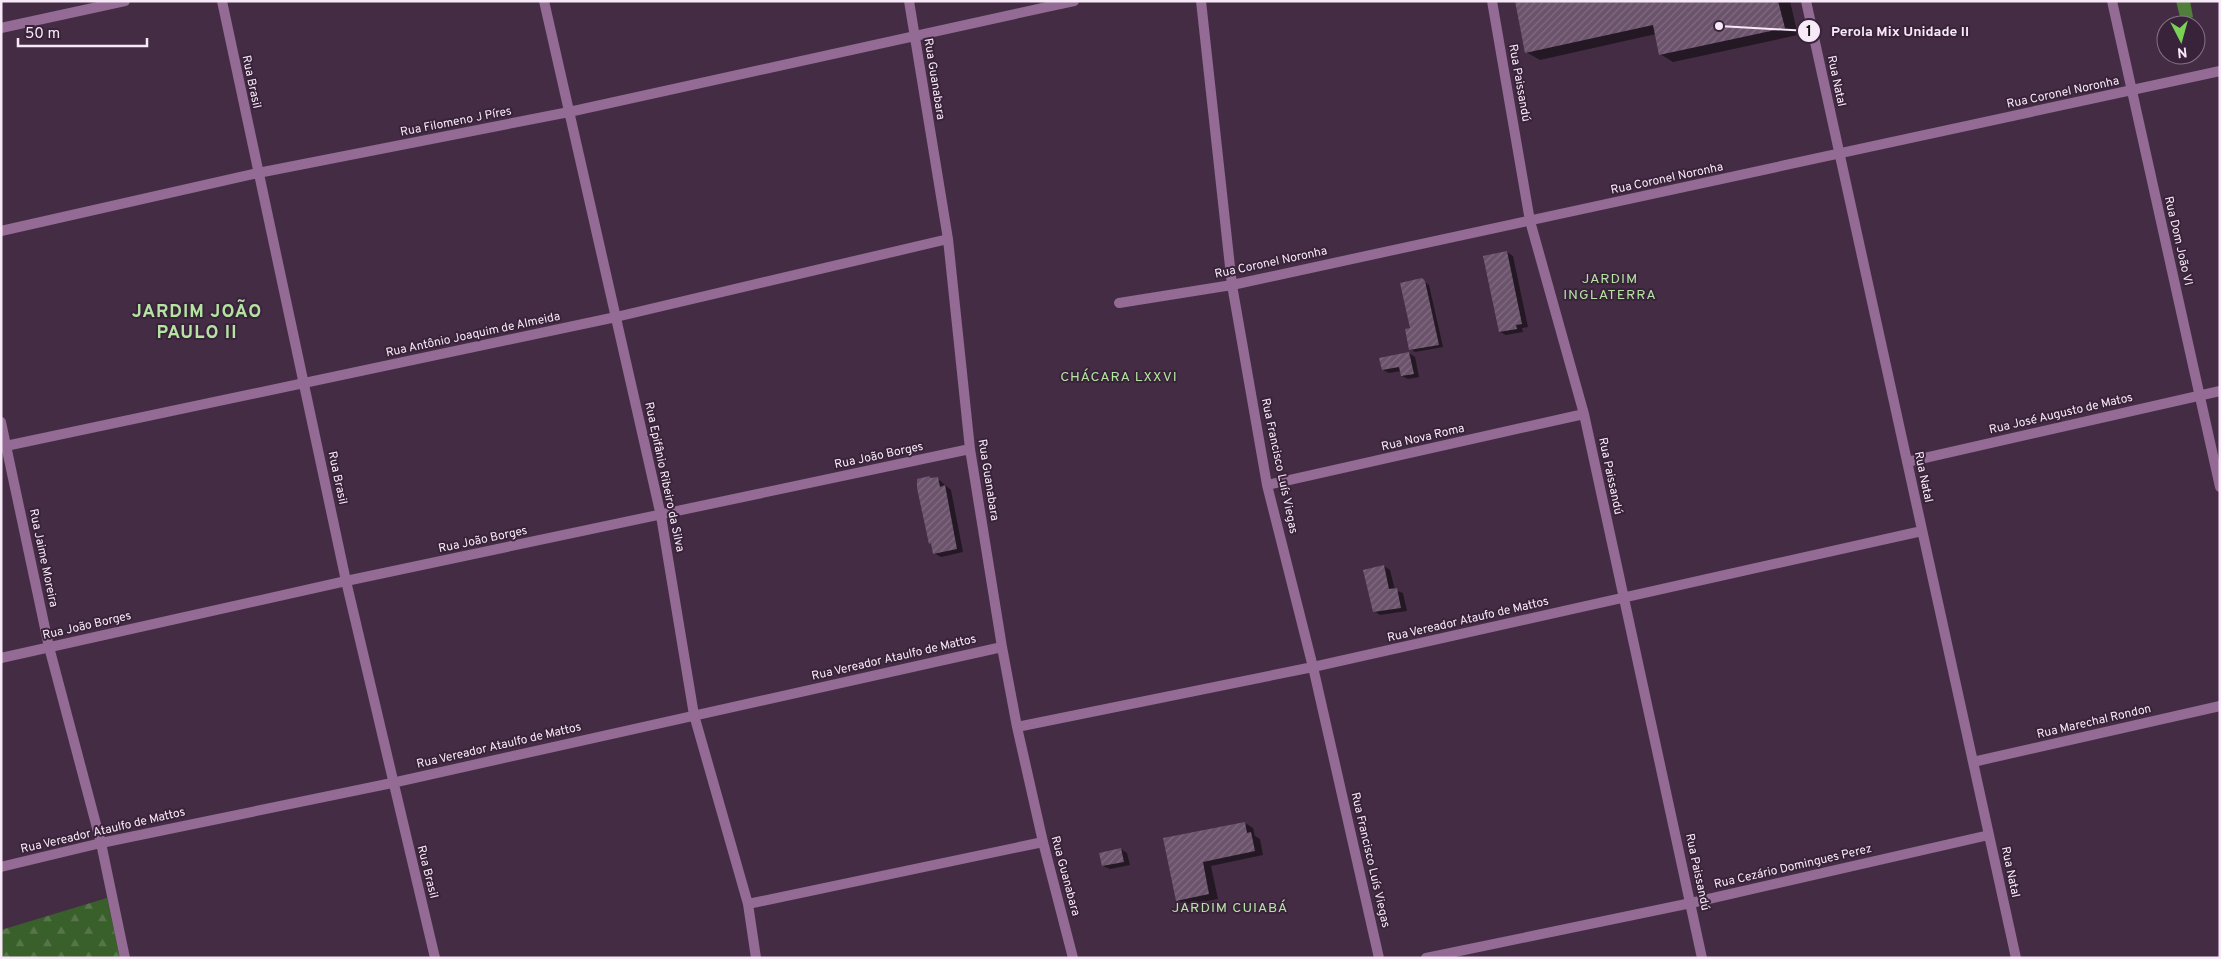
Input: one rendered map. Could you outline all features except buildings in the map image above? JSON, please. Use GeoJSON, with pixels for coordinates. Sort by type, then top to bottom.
{"type":"FeatureCollection","features":[{"type":"Feature","properties":{"kind":"street"},"geometry":{"type":"LineString","coordinates":[[1,28],[125,1]]}},
{"type":"Feature","properties":{"kind":"street","name":"Rua Brasil"},"geometry":{"type":"LineString","coordinates":[[222,1],[346,581],[392,783],[435,958]]}},
{"type":"Feature","properties":{"kind":"street","name":"Rua Epifânio Ribeiro da Silva"},"geometry":{"type":"LineString","coordinates":[[544,1],[661,516],[694,715],[748,904],[756,958]]}},
{"type":"Feature","properties":{"kind":"street","name":"Rua Guanabara"},"geometry":{"type":"LineString","coordinates":[[909,1],[948,239],[970,449],[1002,646],[1017,727],[1043,842],[1073,958]]}},
{"type":"Feature","properties":{"kind":"street","name":"Rua Filomeno J Píres"},"geometry":{"type":"LineString","coordinates":[[1,231],[258,173],[569,112],[1074,1]]}},
{"type":"Feature","properties":{"kind":"street","name":"Rua Francisco Luís Viegas"},"geometry":{"type":"LineString","coordinates":[[1201,1],[1232,286],[1267,485],[1314,667],[1379,958]]}},
{"type":"Feature","properties":{"kind":"street","name":"Rua Paissandú"},"geometry":{"type":"LineString","coordinates":[[1492,1],[1530,221],[1584,414],[1702,958]]}},
{"type":"Feature","properties":{"kind":"street","name":"Rua Natal"},"geometry":{"type":"LineString","coordinates":[[1806,1],[2016,958]]}},
{"type":"Feature","properties":{"kind":"street","name":"Rua Dom João VI"},"geometry":{"type":"LineString","coordinates":[[2112,1],[2220,487]]}},
{"type":"Feature","properties":{"kind":"street","name":"Rua Coronel Noronha"},"geometry":{"type":"LineString","coordinates":[[1119,303],[1232,286],[2220,72]]}},
{"type":"Feature","properties":{"kind":"street","name":"Rua Antônio Joaquim de Almeida"},"geometry":{"type":"LineString","coordinates":[[4,446],[616,318],[948,239]]}},
{"type":"Feature","properties":{"kind":"street","name":"Rua José Augusto de Matos"},"geometry":{"type":"LineString","coordinates":[[1907,462],[2220,391]]}},
{"type":"Feature","properties":{"kind":"street","name":"Rua Nova Roma"},"geometry":{"type":"LineString","coordinates":[[1267,485],[1584,414]]}},
{"type":"Feature","properties":{"kind":"street","name":"Rua Jaime Moreira"},"geometry":{"type":"LineString","coordinates":[[1,422],[4,446],[49,647],[101,843],[125,958]]}},
{"type":"Feature","properties":{"kind":"street","name":"Rua João Borges"},"geometry":{"type":"LineString","coordinates":[[1,658],[346,581],[661,516],[970,449]]}},
{"type":"Feature","properties":{"kind":"street","name":"Rua Vereador Ataufo de Mattos"},"geometry":{"type":"LineString","coordinates":[[1017,727],[1314,667],[1922,530]]}},
{"type":"Feature","properties":{"kind":"street","name":"Rua Vereador Ataulfo de Mattos"},"geometry":{"type":"LineString","coordinates":[[1,867],[101,843],[392,783],[1002,646]]}},
{"type":"Feature","properties":{"kind":"street","name":"Rua Marechal Rondon"},"geometry":{"type":"LineString","coordinates":[[1973,762],[2220,706]]}},
{"type":"Feature","properties":{"kind":"street","name":"Rua Cezário Domingues Perez"},"geometry":{"type":"LineString","coordinates":[[1426,958],[1691,903],[1989,836]]}},
{"type":"Feature","properties":{"kind":"street"},"geometry":{"type":"LineString","coordinates":[[748,904],[1043,842]]}},
{"type":"Feature","properties":{"kind":"green space"},"geometry":{"type":"Polygon","coordinates":[[[107,898],[120,958],[1,958],[1,930],[107,898]]]}},
{"type":"Feature","properties":{"kind":"shaded area"},"geometry":{"type":"Polygon","coordinates":[[[2176,1],[2190,1],[2193,15],[2180,15],[2176,1]]]}},
{"type":"Feature","properties":{"kind":"place","name":"Perola Mix Unidade II"},"geometry":{"type":"Point","coordinates":[1719,26]}},
{"type":"Feature","properties":{"kind":"district","name":"JARDIM INGLATERRA"},"geometry":{"type":"Point","coordinates":[1610,288]}},
{"type":"Feature","properties":{"kind":"district","name":"JARDIM JOÃO PAULO II"},"geometry":{"type":"Point","coordinates":[197,322]}},
{"type":"Feature","properties":{"kind":"district","name":"CHÁCARA LXXVI"},"geometry":{"type":"Point","coordinates":[1119,377]}},
{"type":"Feature","properties":{"kind":"district","name":"JARDIM CUIABÁ"},"geometry":{"type":"Point","coordinates":[1230,908]}}]}
